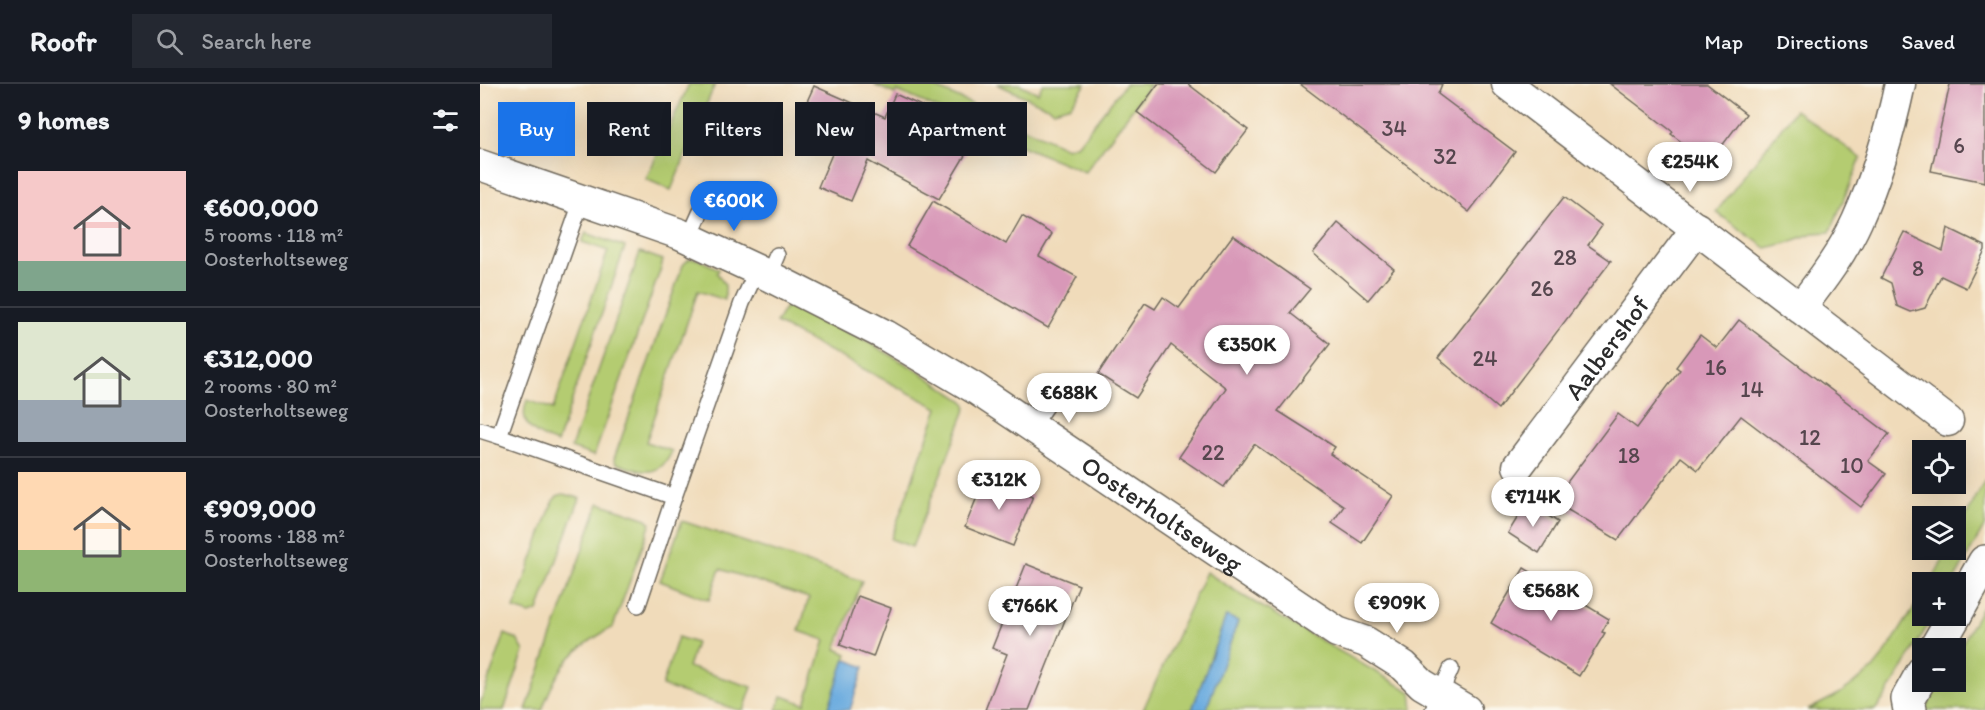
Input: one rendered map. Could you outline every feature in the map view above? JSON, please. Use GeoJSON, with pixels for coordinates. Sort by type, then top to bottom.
{"type":"FeatureCollection","features":[{"type":"Feature","properties":{"kind":"street"},"geometry":{"type":"LineString","coordinates":[[1507,84],[1948,421]]}},
{"type":"Feature","properties":{"kind":"street"},"geometry":{"type":"LineString","coordinates":[[1801,307],[1824,278],[1856,223],[1886,146],[1900,84]]}},
{"type":"Feature","properties":{"kind":"street","name":"Oosterholtseweg"},"geometry":{"type":"LineString","coordinates":[[480,165],[768,267],[976,389],[1039,416],[1337,632],[1366,642],[1404,666],[1422,684],[1441,691],[1466,710]]}},
{"type":"Feature","properties":{"kind":"street","name":"Aalbershof"},"geometry":{"type":"LineString","coordinates":[[1518,466],[1697,228]]}},
{"type":"Feature","properties":{"kind":"street"},"geometry":{"type":"LineString","coordinates":[[1966,595],[1985,562]]}},
{"type":"Feature","properties":{"kind":"lane"},"geometry":{"type":"LineString","coordinates":[[689,238],[708,198]]}},
{"type":"Feature","properties":{"kind":"lane"},"geometry":{"type":"LineString","coordinates":[[499,436],[577,214]]}},
{"type":"Feature","properties":{"kind":"lane"},"geometry":{"type":"LineString","coordinates":[[638,605],[742,303],[768,267]]}},
{"type":"Feature","properties":{"kind":"lane"},"geometry":{"type":"LineString","coordinates":[[480,430],[674,498]]}},
{"type":"Feature","properties":{"kind":"green space"},"geometry":{"type":"Polygon","coordinates":[[[689,84],[715,84],[708,102],[683,102],[683,156],[685,156],[671,190],[646,179],[656,156],[671,156],[671,124],[689,84]]]}},
{"type":"Feature","properties":{"kind":"green space"},"geometry":{"type":"Polygon","coordinates":[[[928,84],[967,102],[923,102],[897,91],[895,94],[874,85],[928,84]]]}},
{"type":"Feature","properties":{"kind":"green space"},"geometry":{"type":"Polygon","coordinates":[[[997,84],[1019,84],[1038,93],[1043,84],[1086,84],[1071,105],[1054,110],[997,84]]]}},
{"type":"Feature","properties":{"kind":"green space"},"geometry":{"type":"Polygon","coordinates":[[[1125,84],[1151,84],[1085,172],[1027,148],[1027,130],[1067,148],[1078,144],[1125,84]]]}},
{"type":"Feature","properties":{"kind":"green space"},"geometry":{"type":"Polygon","coordinates":[[[1795,110],[1861,158],[1830,232],[1813,233],[1766,248],[1716,212],[1795,110]]]}},
{"type":"Feature","properties":{"kind":"green space"},"geometry":{"type":"Polygon","coordinates":[[[586,233],[625,247],[557,443],[542,437],[530,428],[525,417],[525,409],[527,400],[553,409],[608,251],[582,242],[586,233]]]}},
{"type":"Feature","properties":{"kind":"green space"},"geometry":{"type":"Polygon","coordinates":[[[640,252],[663,260],[594,456],[571,448],[640,252]]]}},
{"type":"Feature","properties":{"kind":"green space"},"geometry":{"type":"Polygon","coordinates":[[[689,259],[697,259],[719,269],[717,273],[725,285],[725,300],[698,291],[646,442],[672,451],[667,460],[655,470],[641,471],[616,463],[614,459],[683,265],[689,259]]]}},
{"type":"Feature","properties":{"kind":"green space"},"geometry":{"type":"Polygon","coordinates":[[[788,303],[866,341],[964,401],[967,407],[912,547],[891,539],[938,408],[776,323],[788,303]]]}},
{"type":"Feature","properties":{"kind":"green space"},"geometry":{"type":"Polygon","coordinates":[[[1985,480],[1985,525],[1966,559],[1966,516],[1985,480]]]}},
{"type":"Feature","properties":{"kind":"green space"},"geometry":{"type":"Polygon","coordinates":[[[563,494],[580,498],[538,611],[530,614],[514,609],[553,501],[557,496],[563,494]]]}},
{"type":"Feature","properties":{"kind":"green space"},"geometry":{"type":"Polygon","coordinates":[[[599,503],[647,519],[651,523],[613,627],[587,643],[568,660],[554,682],[542,710],[526,710],[599,503]]]}},
{"type":"Feature","properties":{"kind":"green space"},"geometry":{"type":"Polygon","coordinates":[[[682,521],[862,581],[836,649],[847,654],[828,710],[777,710],[782,696],[805,704],[825,640],[799,631],[809,598],[720,569],[709,600],[660,581],[682,521]]]}},
{"type":"Feature","properties":{"kind":"green space"},"geometry":{"type":"Polygon","coordinates":[[[1943,560],[1965,560],[1959,572],[1936,572],[1943,560]]]}},
{"type":"Feature","properties":{"kind":"green space"},"geometry":{"type":"Polygon","coordinates":[[[1206,572],[1245,597],[1411,692],[1413,710],[1206,710],[1238,621],[1226,616],[1192,710],[1143,710],[1206,572]]]}},
{"type":"Feature","properties":{"kind":"green space"},"geometry":{"type":"Polygon","coordinates":[[[1985,602],[1985,710],[1925,710],[1935,692],[1966,692],[1965,638],[1985,602]]]}},
{"type":"Feature","properties":{"kind":"green space"},"geometry":{"type":"Polygon","coordinates":[[[1912,611],[1912,626],[1927,626],[1920,638],[1912,638],[1912,652],[1875,710],[1808,710],[1839,694],[1871,671],[1912,611]]]}},
{"type":"Feature","properties":{"kind":"green space"},"geometry":{"type":"Polygon","coordinates":[[[505,634],[517,639],[524,651],[504,710],[480,710],[480,704],[505,634]]]}},
{"type":"Feature","properties":{"kind":"green space"},"geometry":{"type":"Polygon","coordinates":[[[678,637],[696,643],[688,667],[752,687],[744,710],[662,686],[678,637]]]}},
{"type":"Feature","properties":{"kind":"water"},"geometry":{"type":"Polygon","coordinates":[[[1226,616],[1238,621],[1206,710],[1192,710],[1226,616]]]}},
{"type":"Feature","properties":{"kind":"water"},"geometry":{"type":"Polygon","coordinates":[[[845,659],[864,667],[850,710],[828,710],[845,659]]]}},
{"type":"Feature","properties":{"kind":"building"},"geometry":{"type":"Polygon","coordinates":[[[1158,84],[1188,84],[1248,130],[1216,172],[1137,112],[1158,84]]]}},
{"type":"Feature","properties":{"kind":"building"},"geometry":{"type":"Polygon","coordinates":[[[1300,84],[1442,84],[1438,94],[1515,152],[1469,212],[1300,84]]]}},
{"type":"Feature","properties":{"kind":"building"},"geometry":{"type":"Polygon","coordinates":[[[1610,84],[1707,84],[1746,114],[1709,163],[1610,84]]]}},
{"type":"Feature","properties":{"kind":"building"},"geometry":{"type":"Polygon","coordinates":[[[1950,84],[1985,84],[1985,182],[1931,171],[1950,84]]]}},
{"type":"Feature","properties":{"kind":"building"},"geometry":{"type":"Polygon","coordinates":[[[814,86],[851,102],[807,102],[814,86]]]}},
{"type":"Feature","properties":{"kind":"building"},"geometry":{"type":"Polygon","coordinates":[[[895,94],[913,102],[892,102],[895,94]]]}},
{"type":"Feature","properties":{"kind":"building"},"geometry":{"type":"Polygon","coordinates":[[[887,112],[887,156],[965,156],[939,199],[868,161],[851,201],[818,187],[831,156],[875,156],[875,113],[885,117],[887,112]]]}},
{"type":"Feature","properties":{"kind":"building"},"geometry":{"type":"Polygon","coordinates":[[[1564,197],[1602,226],[1588,245],[1611,261],[1498,409],[1438,358],[1564,197]]]}},
{"type":"Feature","properties":{"kind":"building"},"geometry":{"type":"Polygon","coordinates":[[[933,201],[1006,244],[1022,216],[1052,234],[1039,256],[1077,277],[1048,328],[907,246],[933,201]]]}},
{"type":"Feature","properties":{"kind":"building"},"geometry":{"type":"Polygon","coordinates":[[[1338,223],[1394,269],[1368,300],[1313,253],[1338,223]]]}},
{"type":"Feature","properties":{"kind":"building"},"geometry":{"type":"Polygon","coordinates":[[[1948,228],[1985,246],[1966,288],[1941,276],[1925,308],[1911,312],[1897,306],[1891,283],[1881,278],[1904,232],[1943,251],[1948,228]]]}},
{"type":"Feature","properties":{"kind":"building"},"geometry":{"type":"Polygon","coordinates":[[[1233,235],[1310,289],[1290,313],[1330,344],[1278,411],[1335,447],[1330,454],[1393,496],[1362,543],[1332,523],[1344,506],[1254,444],[1224,487],[1179,457],[1226,388],[1171,345],[1136,398],[1098,374],[1145,303],[1155,309],[1163,297],[1179,308],[1233,235]]]}},
{"type":"Feature","properties":{"kind":"building"},"geometry":{"type":"Polygon","coordinates":[[[1739,320],[1889,434],[1868,461],[1886,474],[1861,507],[1741,416],[1698,470],[1681,457],[1618,540],[1553,501],[1618,414],[1637,428],[1680,370],[1676,367],[1700,335],[1717,348],[1739,320]]]}},
{"type":"Feature","properties":{"kind":"building"},"geometry":{"type":"Polygon","coordinates":[[[985,477],[1033,496],[1013,546],[965,527],[985,477]]]}},
{"type":"Feature","properties":{"kind":"building"},"geometry":{"type":"Polygon","coordinates":[[[1527,502],[1558,522],[1539,553],[1508,533],[1527,502]]]}},
{"type":"Feature","properties":{"kind":"building"},"geometry":{"type":"Polygon","coordinates":[[[1026,564],[1079,585],[1029,710],[985,710],[1007,654],[992,648],[1026,564]]]}},
{"type":"Feature","properties":{"kind":"building"},"geometry":{"type":"Polygon","coordinates":[[[1524,568],[1609,619],[1602,632],[1605,633],[1579,676],[1491,623],[1524,568]]]}},
{"type":"Feature","properties":{"kind":"building"},"geometry":{"type":"Polygon","coordinates":[[[858,596],[891,608],[873,657],[840,645],[858,596]]]}}]}
